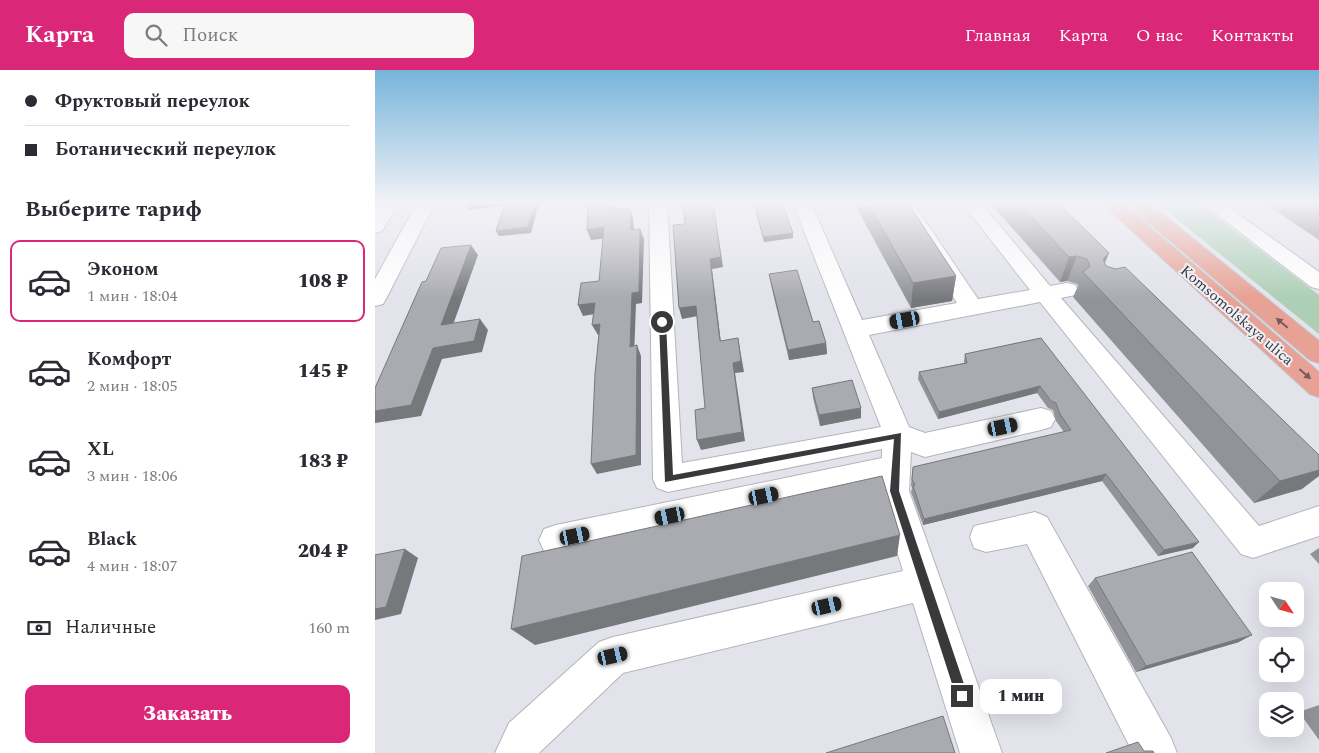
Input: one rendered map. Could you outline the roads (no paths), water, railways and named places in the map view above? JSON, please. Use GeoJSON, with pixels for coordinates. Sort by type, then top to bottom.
{"type":"FeatureCollection","features":[{"type":"Feature","properties":{"kind":"main road","name":"Komsomolskaya ulica"},"geometry":{"type":"LineString","coordinates":[[1147,235],[1319,387]]}},
{"type":"Feature","properties":{"kind":"main road","name":"Komsomolskaya ulica"},"geometry":{"type":"LineString","coordinates":[[1176,235],[1319,354]]}},
{"type":"Feature","properties":{"kind":"street"},"geometry":{"type":"LineString","coordinates":[[375,299],[409,235]]}},
{"type":"Feature","properties":{"kind":"street"},"geometry":{"type":"LineString","coordinates":[[659,235],[668,479],[897,451]]}},
{"type":"Feature","properties":{"kind":"street"},"geometry":{"type":"LineString","coordinates":[[815,235],[854,330],[897,451],[894,491],[981,753]]}},
{"type":"Feature","properties":{"kind":"street"},"geometry":{"type":"LineString","coordinates":[[925,235],[972,308]]}},
{"type":"Feature","properties":{"kind":"street"},"geometry":{"type":"LineString","coordinates":[[1001,235],[1056,292],[1253,543],[1319,521]]}},
{"type":"Feature","properties":{"kind":"street"},"geometry":{"type":"LineString","coordinates":[[1255,235],[1319,282]]}},
{"type":"Feature","properties":{"kind":"street"},"geometry":{"type":"LineString","coordinates":[[854,330],[1056,292]]}},
{"type":"Feature","properties":{"kind":"street"},"geometry":{"type":"LineString","coordinates":[[557,540],[925,444],[1041,419]]}},
{"type":"Feature","properties":{"kind":"street"},"geometry":{"type":"LineString","coordinates":[[985,537],[1035,527],[1156,753]]}},
{"type":"Feature","properties":{"kind":"street"},"geometry":{"type":"LineString","coordinates":[[516,753],[524,738],[613,656],[925,583]]}}]}
